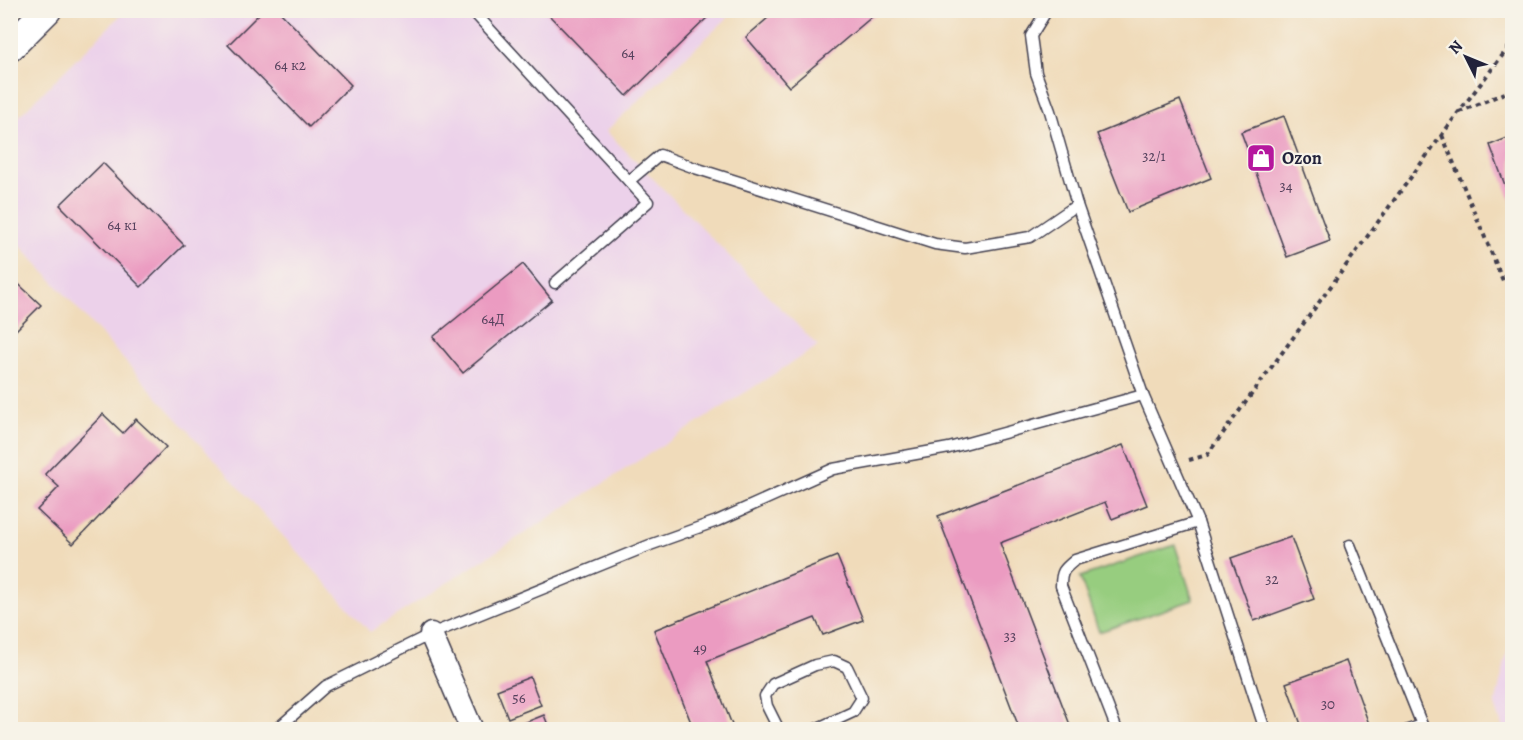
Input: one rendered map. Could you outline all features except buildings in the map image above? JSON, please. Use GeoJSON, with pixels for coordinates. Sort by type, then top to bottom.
{"type":"FeatureCollection","features":[{"type":"Feature","properties":{"kind":"street"},"geometry":{"type":"LineString","coordinates":[[10,47],[47,10]]}},
{"type":"Feature","properties":{"kind":"street"},"geometry":{"type":"LineString","coordinates":[[431,634],[472,729]]}},
{"type":"Feature","properties":{"kind":"lane"},"geometry":{"type":"LineString","coordinates":[[472,10],[648,202],[555,283]]}},
{"type":"Feature","properties":{"kind":"lane"},"geometry":{"type":"LineString","coordinates":[[1047,10],[1031,36],[1036,73],[1050,111],[1077,205],[1143,394],[1198,522],[1265,729]]}},
{"type":"Feature","properties":{"kind":"lane"},"geometry":{"type":"LineString","coordinates":[[629,181],[660,155],[935,244],[965,248],[1030,237],[1077,205]]}},
{"type":"Feature","properties":{"kind":"lane"},"geometry":{"type":"LineString","coordinates":[[276,729],[326,686],[431,634],[650,544],[717,521],[833,470],[949,448],[1143,394]]}},
{"type":"Feature","properties":{"kind":"lane"},"geometry":{"type":"LineString","coordinates":[[1117,729],[1061,586],[1061,576],[1065,568],[1075,560],[1198,522]]}},
{"type":"Feature","properties":{"kind":"lane"},"geometry":{"type":"LineString","coordinates":[[1350,545],[1423,727],[1408,729]]}},
{"type":"Feature","properties":{"kind":"lane"},"geometry":{"type":"LineString","coordinates":[[779,729],[767,706],[765,696],[773,684],[815,665],[834,661],[847,667],[862,698],[853,712],[814,729]]}},
{"type":"Feature","properties":{"kind":"path"},"geometry":{"type":"LineString","coordinates":[[1174,465],[1207,454],[1458,112],[1512,43]]}},
{"type":"Feature","properties":{"kind":"path"},"geometry":{"type":"LineString","coordinates":[[1458,112],[1512,90]]}},
{"type":"Feature","properties":{"kind":"path"},"geometry":{"type":"LineString","coordinates":[[1442,135],[1503,283],[1512,279]]}},
{"type":"Feature","properties":{"kind":"shaded area"},"geometry":{"type":"Polygon","coordinates":[[[125,11],[735,11],[606,131],[818,346],[370,632],[11,235],[10,125],[125,11]]]}},
{"type":"Feature","properties":{"kind":"shaded area"},"geometry":{"type":"Polygon","coordinates":[[[1512,632],[1512,729],[1503,729],[1495,705],[1512,632]]]}},
{"type":"Feature","properties":{"kind":"green space"},"geometry":{"type":"Polygon","coordinates":[[[1175,545],[1193,600],[1099,632],[1080,577],[1175,545]]]}},
{"type":"Feature","properties":{"kind":"place","name":"Ozon"},"geometry":{"type":"Point","coordinates":[1261,158]}}]}
